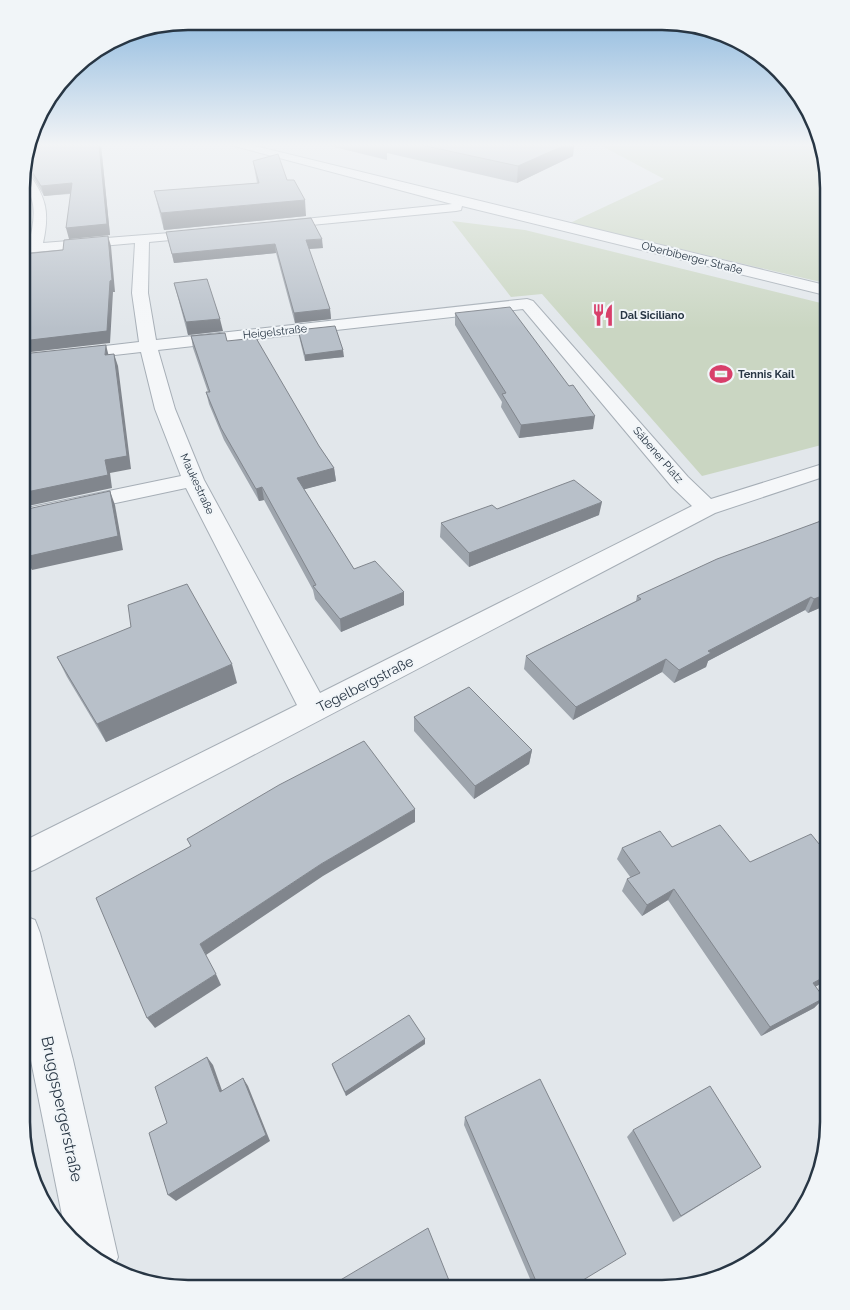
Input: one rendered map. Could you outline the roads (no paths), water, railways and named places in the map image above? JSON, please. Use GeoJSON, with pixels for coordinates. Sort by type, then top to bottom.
{"type":"FeatureCollection","features":[{"type":"Feature","properties":{"kind":"street"},"geometry":{"type":"LineString","coordinates":[[30,246],[41,219],[42,206]]}},
{"type":"Feature","properties":{"kind":"street"},"geometry":{"type":"LineString","coordinates":[[260,227],[454,206]]}},
{"type":"Feature","properties":{"kind":"street","name":"Oberbiberger Straße"},"geometry":{"type":"LineString","coordinates":[[477,206],[820,289]]}},
{"type":"Feature","properties":{"kind":"street"},"geometry":{"type":"LineString","coordinates":[[30,248],[221,231]]}},
{"type":"Feature","properties":{"kind":"street","name":"Maukestraße"},"geometry":{"type":"LineString","coordinates":[[142,238],[140,293],[148,346],[165,409],[193,480],[314,710]]}},
{"type":"Feature","properties":{"kind":"street","name":"Heigelstraße"},"geometry":{"type":"LineString","coordinates":[[52,357],[527,304]]}},
{"type":"Feature","properties":{"kind":"street","name":"Säbener Platz"},"geometry":{"type":"LineString","coordinates":[[527,304],[680,482],[707,508]]}},
{"type":"Feature","properties":{"kind":"street"},"geometry":{"type":"LineString","coordinates":[[707,508],[820,471]]}},
{"type":"Feature","properties":{"kind":"street"},"geometry":{"type":"LineString","coordinates":[[30,514],[193,480]]}},
{"type":"Feature","properties":{"kind":"street","name":"Tegelbergstraße"},"geometry":{"type":"LineString","coordinates":[[30,855],[707,508]]}},
{"type":"Feature","properties":{"kind":"street","name":"Bruggspergerstraße"},"geometry":{"type":"LineString","coordinates":[[30,965],[53,1060],[92,1247]]}},
{"type":"Feature","properties":{"kind":"place","name":"Dal Siciliano"},"geometry":{"type":"Point","coordinates":[603,315]}},
{"type":"Feature","properties":{"kind":"place","name":"Tennis Kail"},"geometry":{"type":"Point","coordinates":[721,374]}}]}
